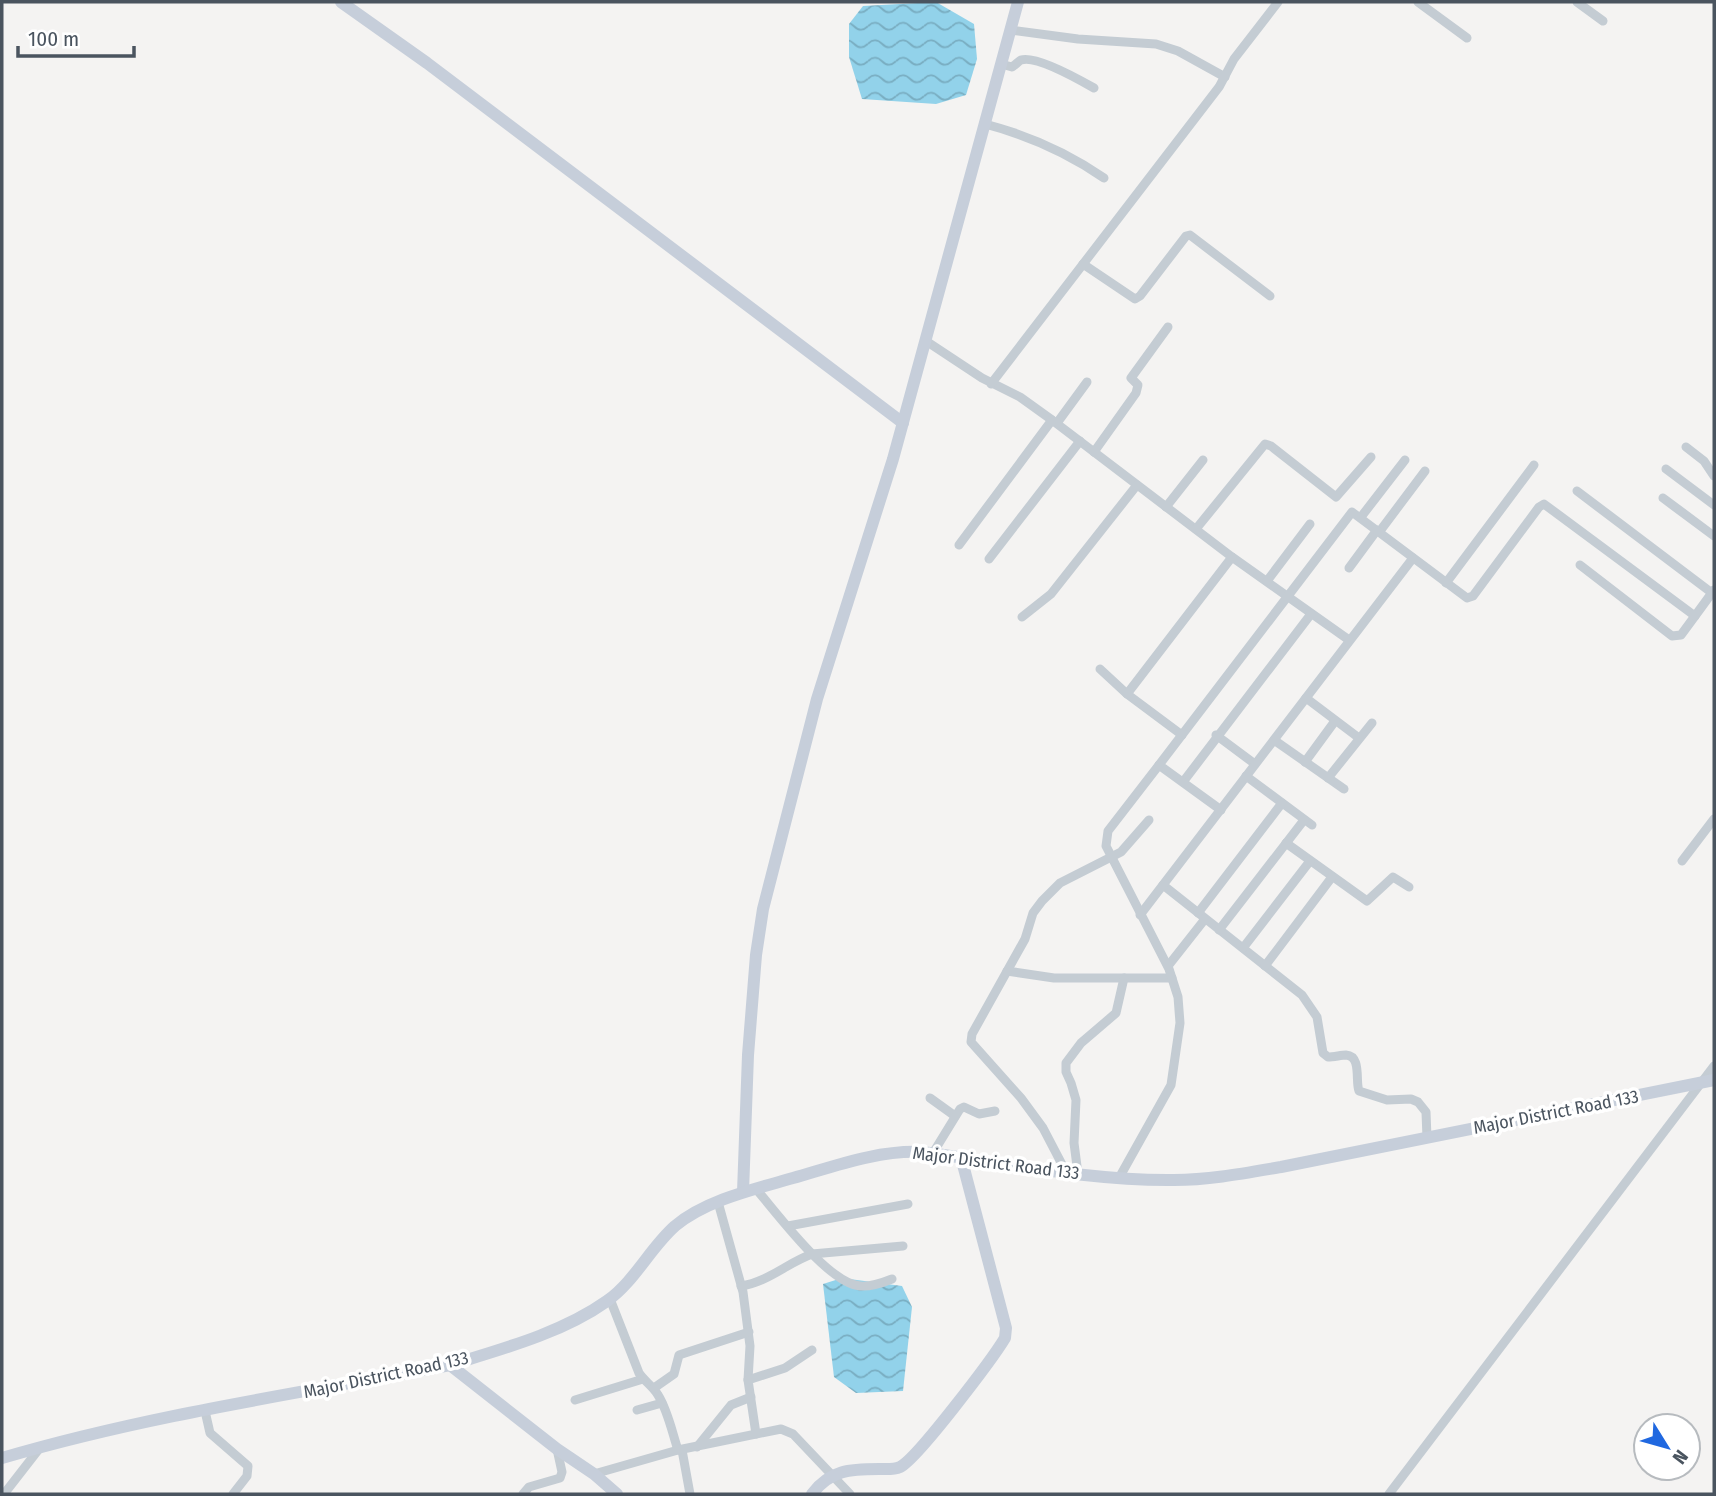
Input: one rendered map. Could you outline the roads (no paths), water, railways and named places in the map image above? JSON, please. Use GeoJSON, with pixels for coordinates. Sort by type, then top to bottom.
{"type":"FeatureCollection","features":[{"type":"Feature","properties":{"kind":"street"},"geometry":{"type":"LineString","coordinates":[[341,2],[427,63],[903,423]]}},
{"type":"Feature","properties":{"kind":"street"},"geometry":{"type":"LineString","coordinates":[[743,1192],[749,1042],[756,955],[763,909],[817,699],[903,423],[1018,2]]}},
{"type":"Feature","properties":{"kind":"street"},"geometry":{"type":"LineString","coordinates":[[1418,2],[1467,38]]}},
{"type":"Feature","properties":{"kind":"street"},"geometry":{"type":"LineString","coordinates":[[1577,2],[1603,21]]}},
{"type":"Feature","properties":{"kind":"street"},"geometry":{"type":"LineString","coordinates":[[991,384],[1225,77],[1234,59],[1276,3]]}},
{"type":"Feature","properties":{"kind":"street"},"geometry":{"type":"LineString","coordinates":[[1010,30],[1078,39],[1156,44],[1178,51],[1225,77]]}},
{"type":"Feature","properties":{"kind":"street"},"geometry":{"type":"LineString","coordinates":[[1001,64],[1012,67],[1021,60],[1028,60],[1056,68],[1094,88]]}},
{"type":"Feature","properties":{"kind":"street"},"geometry":{"type":"LineString","coordinates":[[985,124],[1023,135],[1073,159],[1104,178]]}},
{"type":"Feature","properties":{"kind":"street"},"geometry":{"type":"LineString","coordinates":[[1083,264],[1135,299],[1186,236],[1190,235],[1270,296]]}},
{"type":"Feature","properties":{"kind":"street"},"geometry":{"type":"LineString","coordinates":[[1094,452],[1136,393],[1138,385],[1131,378],[1168,327]]}},
{"type":"Feature","properties":{"kind":"street"},"geometry":{"type":"LineString","coordinates":[[926,341],[991,384],[1020,397],[1232,557],[1349,640]]}},
{"type":"Feature","properties":{"kind":"street"},"geometry":{"type":"LineString","coordinates":[[959,545],[1087,382]]}},
{"type":"Feature","properties":{"kind":"street"},"geometry":{"type":"LineString","coordinates":[[989,559],[1080,442]]}},
{"type":"Feature","properties":{"kind":"street"},"geometry":{"type":"LineString","coordinates":[[1196,529],[1265,444],[1336,497],[1371,457]]}},
{"type":"Feature","properties":{"kind":"street"},"geometry":{"type":"LineString","coordinates":[[1686,447],[1704,461],[1714,476]]}},
{"type":"Feature","properties":{"kind":"street"},"geometry":{"type":"LineString","coordinates":[[1166,507],[1203,460]]}},
{"type":"Feature","properties":{"kind":"street"},"geometry":{"type":"LineString","coordinates":[[1361,517],[1405,460]]}},
{"type":"Feature","properties":{"kind":"street"},"geometry":{"type":"LineString","coordinates":[[1446,583],[1534,465]]}},
{"type":"Feature","properties":{"kind":"street"},"geometry":{"type":"LineString","coordinates":[[1666,469],[1714,505]]}},
{"type":"Feature","properties":{"kind":"street"},"geometry":{"type":"LineString","coordinates":[[1349,568],[1424,471]]}},
{"type":"Feature","properties":{"kind":"street"},"geometry":{"type":"LineString","coordinates":[[1022,617],[1051,594],[1137,485]]}},
{"type":"Feature","properties":{"kind":"street"},"geometry":{"type":"LineString","coordinates":[[1577,491],[1713,591],[1681,635],[1672,636],[1580,565]]}},
{"type":"Feature","properties":{"kind":"street"},"geometry":{"type":"LineString","coordinates":[[1663,498],[1714,537]]}},
{"type":"Feature","properties":{"kind":"street"},"geometry":{"type":"LineString","coordinates":[[1119,1178],[1171,1085],[1180,1023],[1178,997],[1168,966],[1106,846],[1108,831],[1350,513],[1354,512],[1361,517],[1467,598],[1473,596],[1544,504],[1695,616]]}},
{"type":"Feature","properties":{"kind":"street"},"geometry":{"type":"LineString","coordinates":[[1266,581],[1310,524]]}},
{"type":"Feature","properties":{"kind":"street"},"geometry":{"type":"LineString","coordinates":[[1127,694],[1232,557]]}},
{"type":"Feature","properties":{"kind":"street"},"geometry":{"type":"LineString","coordinates":[[1140,915],[1413,558]]}},
{"type":"Feature","properties":{"kind":"street"},"geometry":{"type":"LineString","coordinates":[[1183,782],[1216,735],[1311,614]]}},
{"type":"Feature","properties":{"kind":"street"},"geometry":{"type":"LineString","coordinates":[[1100,669],[1127,694],[1182,735]]}},
{"type":"Feature","properties":{"kind":"street"},"geometry":{"type":"LineString","coordinates":[[1306,698],[1359,738]]}},
{"type":"Feature","properties":{"kind":"street"},"geometry":{"type":"LineString","coordinates":[[1305,762],[1335,721]]}},
{"type":"Feature","properties":{"kind":"street"},"geometry":{"type":"LineString","coordinates":[[1328,778],[1371,723]]}},
{"type":"Feature","properties":{"kind":"street"},"geometry":{"type":"LineString","coordinates":[[1216,735],[1255,764]]}},
{"type":"Feature","properties":{"kind":"street"},"geometry":{"type":"LineString","coordinates":[[1274,740],[1344,789]]}},
{"type":"Feature","properties":{"kind":"street"},"geometry":{"type":"LineString","coordinates":[[1159,765],[1221,810]]}},
{"type":"Feature","properties":{"kind":"street"},"geometry":{"type":"LineString","coordinates":[[1219,930],[1286,843],[1308,822],[1246,776]]}},
{"type":"Feature","properties":{"kind":"street"},"geometry":{"type":"LineString","coordinates":[[1168,966],[1282,803]]}},
{"type":"Feature","properties":{"kind":"street"},"geometry":{"type":"LineString","coordinates":[[1682,861],[1714,819]]}},
{"type":"Feature","properties":{"kind":"street"},"geometry":{"type":"LineString","coordinates":[[1072,1173],[1021,1098],[971,1042],[972,1034],[1025,939],[1033,913],[1042,901],[1060,883],[1112,858],[1126,848],[1149,820]]}},
{"type":"Feature","properties":{"kind":"street"},"geometry":{"type":"LineString","coordinates":[[1286,843],[1367,901],[1393,877],[1409,887]]}},
{"type":"Feature","properties":{"kind":"street"},"geometry":{"type":"LineString","coordinates":[[1243,948],[1310,861]]}},
{"type":"Feature","properties":{"kind":"street"},"geometry":{"type":"LineString","coordinates":[[1265,965],[1332,877]]}},
{"type":"Feature","properties":{"kind":"street"},"geometry":{"type":"LineString","coordinates":[[1163,886],[1302,995],[1317,1017],[1323,1053],[1328,1057],[1352,1057],[1357,1066],[1359,1091],[1387,1100],[1411,1099],[1423,1106],[1426,1112],[1427,1138]]}},
{"type":"Feature","properties":{"kind":"street"},"geometry":{"type":"LineString","coordinates":[[1007,971],[1054,978],[1172,978]]}},
{"type":"Feature","properties":{"kind":"street"},"geometry":{"type":"LineString","coordinates":[[1072,1173],[1076,1100],[1066,1072],[1066,1063],[1081,1043],[1116,1013],[1124,978]]}},
{"type":"Feature","properties":{"kind":"street"},"geometry":{"type":"LineString","coordinates":[[1389,1494],[1709,1081],[1714,1066]]}},
{"type":"Feature","properties":{"kind":"street","name":"Major District Road 133"},"geometry":{"type":"LineString","coordinates":[[2,1458],[40,1447],[205,1411],[450,1365],[544,1333],[594,1310],[610,1299],[675,1226],[718,1202],[743,1192],[872,1156],[912,1151],[1072,1173],[1175,1180],[1229,1175],[1709,1081]]}},
{"type":"Feature","properties":{"kind":"street"},"geometry":{"type":"LineString","coordinates":[[930,1098],[955,1116]]}},
{"type":"Feature","properties":{"kind":"street"},"geometry":{"type":"LineString","coordinates":[[933,1153],[955,1116],[964,1107],[979,1114],[995,1111]]}},
{"type":"Feature","properties":{"kind":"street"},"geometry":{"type":"LineString","coordinates":[[812,1494],[831,1476],[842,1471],[901,1466],[918,1451],[1005,1338],[1006,1328],[961,1157]]}},
{"type":"Feature","properties":{"kind":"street"},"geometry":{"type":"LineString","coordinates":[[756,1189],[812,1254],[842,1278],[861,1286],[892,1279]]}},
{"type":"Feature","properties":{"kind":"street"},"geometry":{"type":"LineString","coordinates":[[718,1202],[741,1286],[749,1332],[748,1380],[756,1434]]}},
{"type":"Feature","properties":{"kind":"street"},"geometry":{"type":"LineString","coordinates":[[788,1226],[908,1204]]}},
{"type":"Feature","properties":{"kind":"street"},"geometry":{"type":"LineString","coordinates":[[741,1286],[765,1279],[812,1254],[903,1246]]}},
{"type":"Feature","properties":{"kind":"street"},"geometry":{"type":"LineString","coordinates":[[610,1299],[643,1379],[654,1388],[662,1402],[680,1450],[690,1494]]}},
{"type":"Feature","properties":{"kind":"street"},"geometry":{"type":"LineString","coordinates":[[654,1388],[674,1374],[679,1355],[749,1332]]}},
{"type":"Feature","properties":{"kind":"street"},"geometry":{"type":"LineString","coordinates":[[748,1380],[785,1368],[812,1350]]}},
{"type":"Feature","properties":{"kind":"street"},"geometry":{"type":"LineString","coordinates":[[450,1365],[617,1494]]}},
{"type":"Feature","properties":{"kind":"street"},"geometry":{"type":"LineString","coordinates":[[575,1400],[643,1379]]}},
{"type":"Feature","properties":{"kind":"street"},"geometry":{"type":"LineString","coordinates":[[697,1447],[731,1405],[751,1396]]}},
{"type":"Feature","properties":{"kind":"street"},"geometry":{"type":"LineString","coordinates":[[637,1410],[662,1402]]}},
{"type":"Feature","properties":{"kind":"street"},"geometry":{"type":"LineString","coordinates":[[205,1411],[210,1433],[248,1466],[247,1476],[233,1494]]}},
{"type":"Feature","properties":{"kind":"street"},"geometry":{"type":"LineString","coordinates":[[594,1474],[680,1450],[787,1430],[850,1494]]}},
{"type":"Feature","properties":{"kind":"street"},"geometry":{"type":"LineString","coordinates":[[4,1494],[40,1447]]}},
{"type":"Feature","properties":{"kind":"street"},"geometry":{"type":"LineString","coordinates":[[523,1494],[529,1487],[560,1478],[562,1472],[556,1449]]}},
{"type":"Feature","properties":{"kind":"water"},"geometry":{"type":"Polygon","coordinates":[[[936,2],[974,24],[977,59],[966,95],[936,104],[862,99],[849,57],[849,24],[863,6],[936,2]]]}},
{"type":"Feature","properties":{"kind":"water"},"geometry":{"type":"Polygon","coordinates":[[[842,1278],[902,1286],[912,1307],[903,1391],[856,1393],[834,1377],[823,1284],[842,1278]]]}}]}
